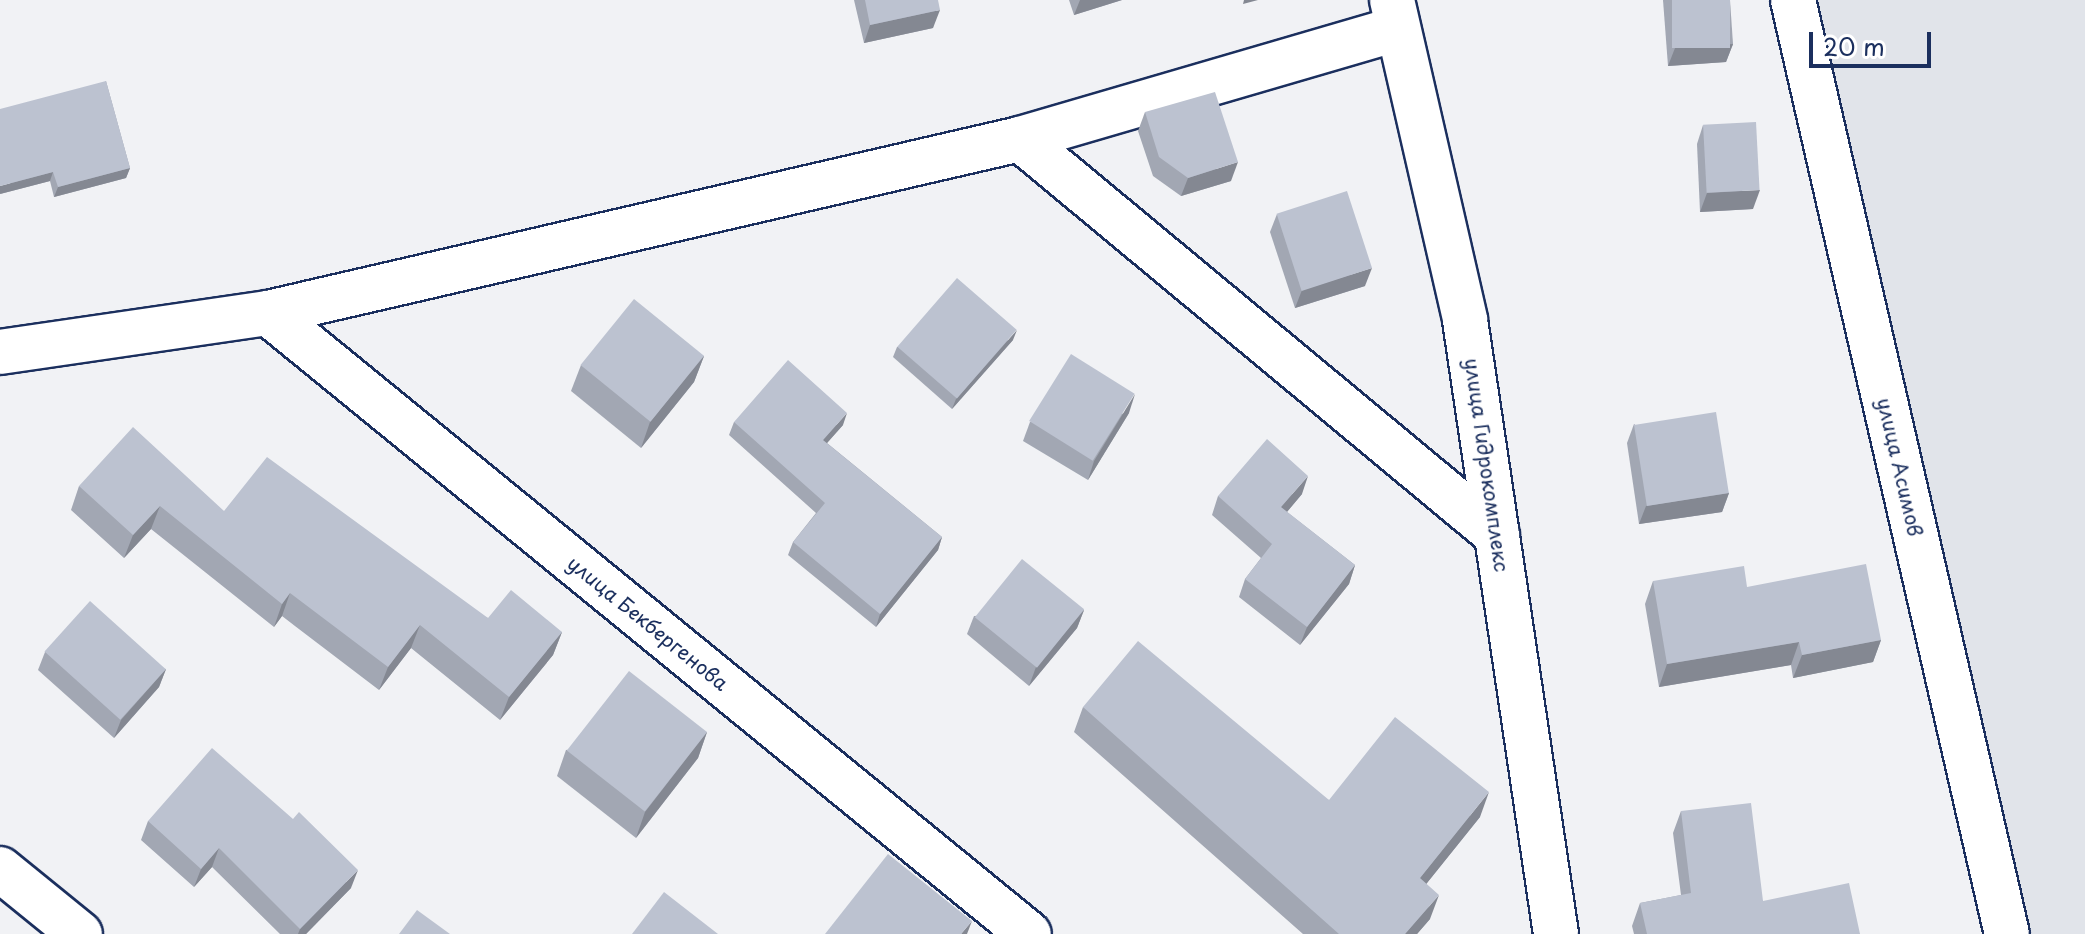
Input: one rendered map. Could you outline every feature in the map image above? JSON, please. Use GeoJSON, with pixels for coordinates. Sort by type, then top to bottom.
{"type":"FeatureCollection","features":[{"type":"Feature","properties":{"kind":"street","name":"улица Асимов"},"geometry":{"type":"LineString","coordinates":[[1793,0],[2007,934]]}},
{"type":"Feature","properties":{"kind":"street"},"geometry":{"type":"LineString","coordinates":[[0,352],[268,313],[1020,139],[1394,14]]}},
{"type":"Feature","properties":{"kind":"street","name":"улица Гидрокомплекс"},"geometry":{"type":"LineString","coordinates":[[1394,14],[1465,320],[1556,934]]}},
{"type":"Feature","properties":{"kind":"street"},"geometry":{"type":"LineString","coordinates":[[1020,139],[1497,535]]}},
{"type":"Feature","properties":{"kind":"street","name":"улица Бекбергенова"},"geometry":{"type":"LineString","coordinates":[[268,313],[1029,934]]}},
{"type":"Feature","properties":{"kind":"street"},"geometry":{"type":"LineString","coordinates":[[0,869],[80,934]]}},
{"type":"Feature","properties":{"kind":"shaded area"},"geometry":{"type":"Polygon","coordinates":[[[1797,0],[2085,0],[2085,934],[2015,934],[1797,0]]]}},
{"type":"Feature","properties":{"kind":"building"},"geometry":{"type":"Polygon","coordinates":[[[865,0],[938,0],[940,10],[870,25],[865,0]]]}},
{"type":"Feature","properties":{"kind":"building"},"geometry":{"type":"Polygon","coordinates":[[[1672,0],[1730,0],[1730,48],[1672,48],[1672,0]]]}},
{"type":"Feature","properties":{"kind":"building"},"geometry":{"type":"Polygon","coordinates":[[[106,81],[130,168],[58,187],[53,172],[0,186],[0,109],[106,81]]]}},
{"type":"Feature","properties":{"kind":"building"},"geometry":{"type":"Polygon","coordinates":[[[1215,92],[1238,162],[1188,178],[1159,157],[1145,112],[1215,92]]]}},
{"type":"Feature","properties":{"kind":"building"},"geometry":{"type":"Polygon","coordinates":[[[1756,122],[1760,190],[1707,193],[1703,125],[1756,122]]]}},
{"type":"Feature","properties":{"kind":"building"},"geometry":{"type":"Polygon","coordinates":[[[1347,191],[1372,268],[1302,291],[1277,214],[1347,191]]]}},
{"type":"Feature","properties":{"kind":"building"},"geometry":{"type":"Polygon","coordinates":[[[957,278],[1017,330],[957,399],[897,347],[957,278]]]}},
{"type":"Feature","properties":{"kind":"building"},"geometry":{"type":"Polygon","coordinates":[[[634,299],[704,356],[650,422],[581,365],[634,299]]]}},
{"type":"Feature","properties":{"kind":"building"},"geometry":{"type":"Polygon","coordinates":[[[1071,354],[1135,394],[1093,461],[1029,421],[1071,354]]]}},
{"type":"Feature","properties":{"kind":"building"},"geometry":{"type":"Polygon","coordinates":[[[788,360],[847,413],[823,440],[942,537],[880,614],[793,542],[825,503],[734,422],[788,360]]]}},
{"type":"Feature","properties":{"kind":"building"},"geometry":{"type":"Polygon","coordinates":[[[1716,412],[1729,493],[1647,506],[1634,425],[1716,412]]]}},
{"type":"Feature","properties":{"kind":"building"},"geometry":{"type":"Polygon","coordinates":[[[133,427],[224,511],[267,457],[488,618],[511,590],[562,632],[509,697],[420,625],[388,667],[290,593],[282,604],[160,506],[133,535],[79,486],[133,427]]]}},
{"type":"Feature","properties":{"kind":"building"},"geometry":{"type":"Polygon","coordinates":[[[1267,439],[1308,476],[1281,507],[1355,565],[1307,627],[1245,579],[1272,544],[1218,496],[1267,439]]]}},
{"type":"Feature","properties":{"kind":"building"},"geometry":{"type":"Polygon","coordinates":[[[1022,559],[1084,609],[1037,668],[975,617],[1022,559]]]}},
{"type":"Feature","properties":{"kind":"building"},"geometry":{"type":"Polygon","coordinates":[[[1866,564],[1881,640],[1802,655],[1799,642],[1667,664],[1653,581],[1744,566],[1747,587],[1866,564]]]}},
{"type":"Feature","properties":{"kind":"building"},"geometry":{"type":"Polygon","coordinates":[[[90,601],[166,669],[120,720],[44,652],[90,601]]]}},
{"type":"Feature","properties":{"kind":"building"},"geometry":{"type":"Polygon","coordinates":[[[1138,641],[1329,800],[1395,717],[1489,792],[1420,878],[1439,895],[1405,934],[1339,934],[1083,707],[1138,641]]]}},
{"type":"Feature","properties":{"kind":"building"},"geometry":{"type":"Polygon","coordinates":[[[629,671],[707,732],[645,812],[567,751],[629,671]]]}},
{"type":"Feature","properties":{"kind":"building"},"geometry":{"type":"Polygon","coordinates":[[[212,748],[293,819],[299,812],[358,870],[300,929],[219,848],[201,869],[148,821],[212,748]]]}},
{"type":"Feature","properties":{"kind":"building"},"geometry":{"type":"Polygon","coordinates":[[[1751,803],[1763,901],[1849,883],[1860,934],[1647,934],[1640,903],[1691,893],[1681,811],[1751,803]]]}},
{"type":"Feature","properties":{"kind":"building"},"geometry":{"type":"Polygon","coordinates":[[[888,854],[972,921],[961,934],[825,934],[888,854]]]}},
{"type":"Feature","properties":{"kind":"building"},"geometry":{"type":"Polygon","coordinates":[[[664,892],[718,934],[632,934],[664,892]]]}},
{"type":"Feature","properties":{"kind":"building"},"geometry":{"type":"Polygon","coordinates":[[[417,910],[450,934],[399,934],[417,910]]]}}]}
